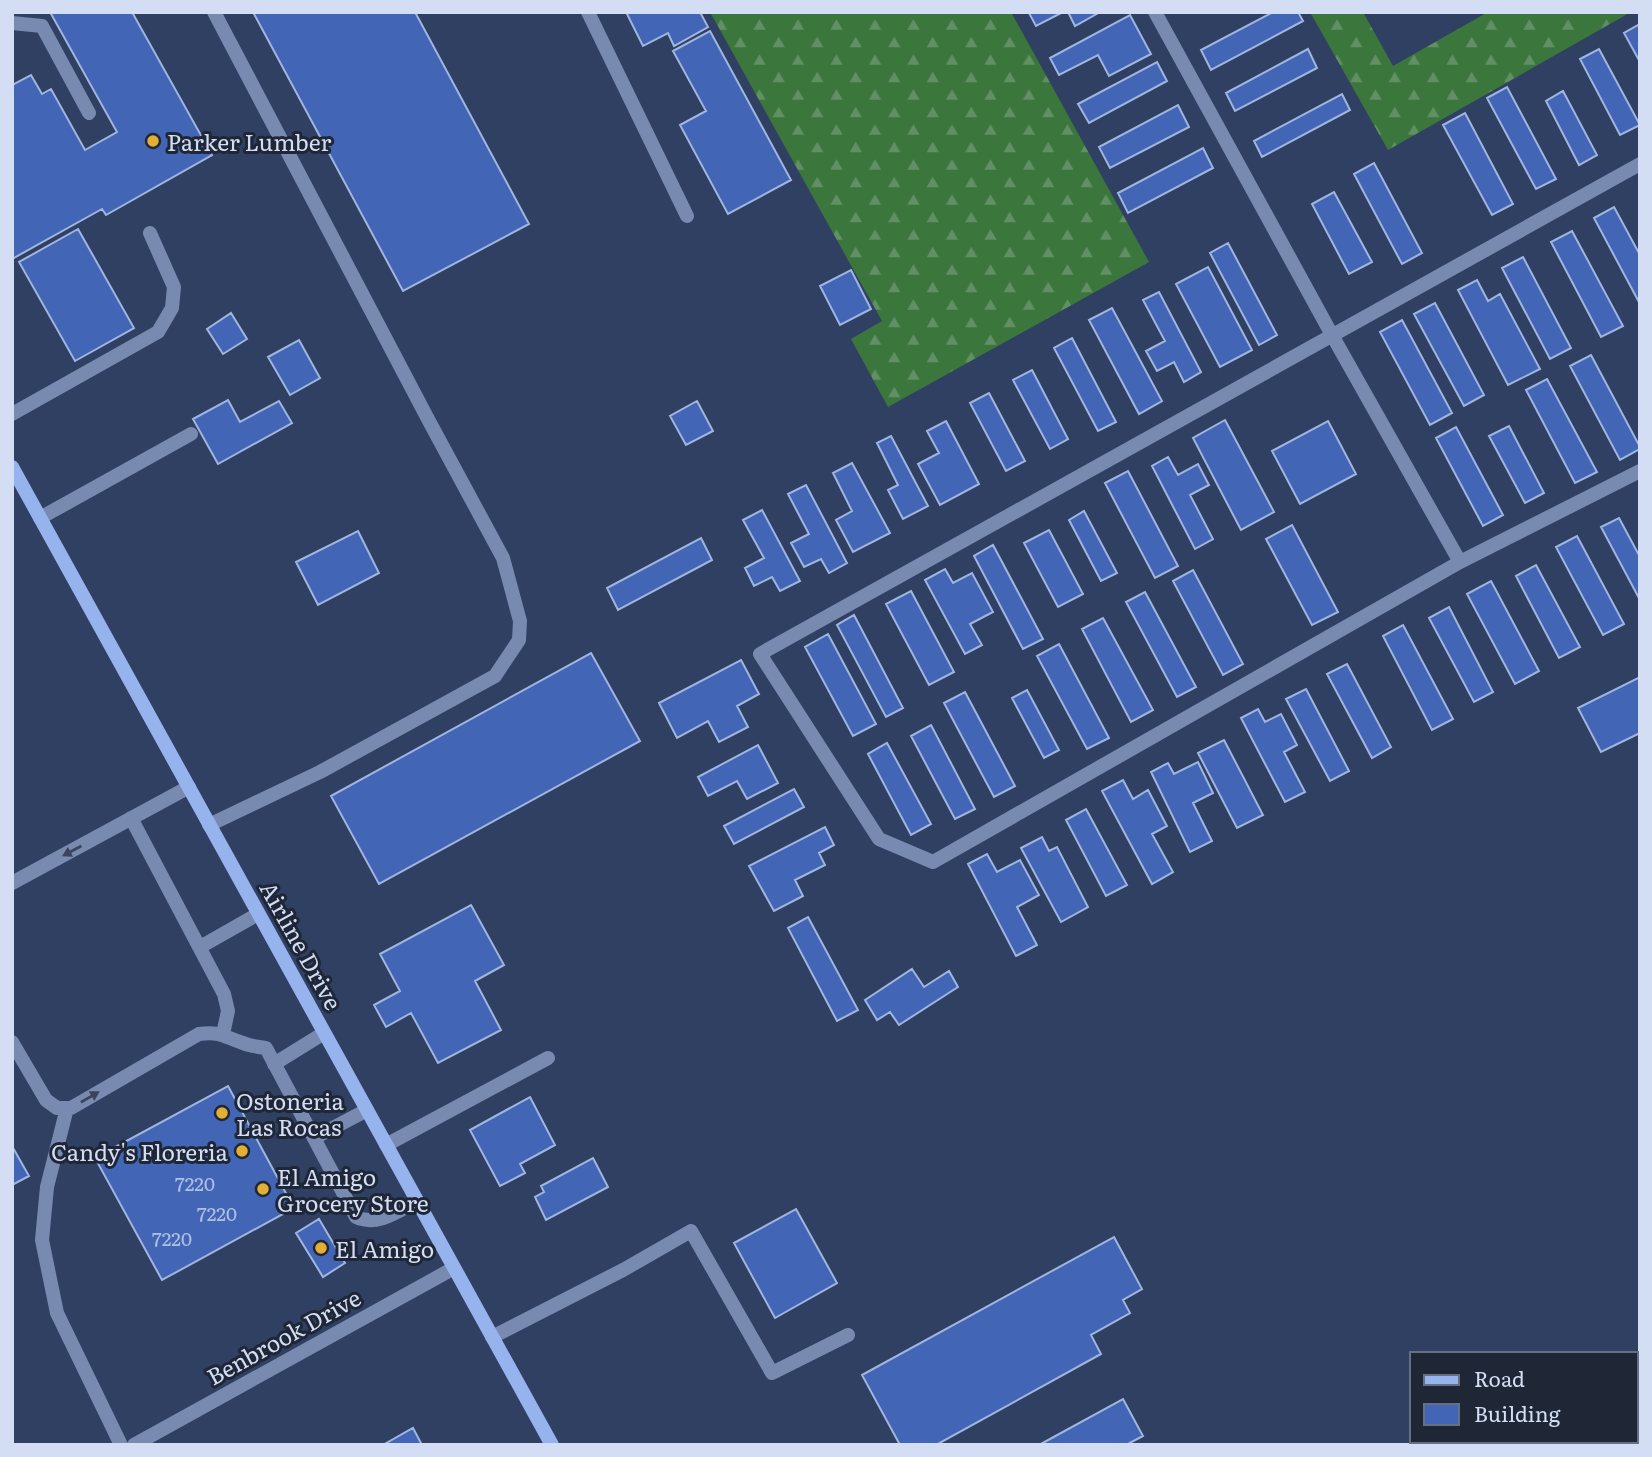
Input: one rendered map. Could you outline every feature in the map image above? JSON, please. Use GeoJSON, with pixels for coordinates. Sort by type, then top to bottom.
{"type":"FeatureCollection","features":[{"type":"Feature","properties":{"kind":"main road","name":"Airline Drive"},"geometry":{"type":"LineString","coordinates":[[12,467],[552,1445]]}},
{"type":"Feature","properties":{"kind":"street"},"geometry":{"type":"LineString","coordinates":[[209,825],[320,772],[495,676],[519,640],[520,621],[503,558],[214,12]]}},
{"type":"Feature","properties":{"kind":"street"},"geometry":{"type":"LineString","coordinates":[[588,12],[687,216]]}},
{"type":"Feature","properties":{"kind":"street"},"geometry":{"type":"LineString","coordinates":[[1156,12],[1332,335],[1460,562]]}},
{"type":"Feature","properties":{"kind":"street"},"geometry":{"type":"LineString","coordinates":[[12,23],[42,26],[89,113]]}},
{"type":"Feature","properties":{"kind":"street"},"geometry":{"type":"LineString","coordinates":[[1640,164],[760,654],[879,839],[933,862],[1460,562],[1640,471]]}},
{"type":"Feature","properties":{"kind":"street"},"geometry":{"type":"LineString","coordinates":[[12,414],[158,332],[172,308],[174,288],[150,233]]}},
{"type":"Feature","properties":{"kind":"street"},"geometry":{"type":"LineString","coordinates":[[40,518],[191,434]]}},
{"type":"Feature","properties":{"kind":"street"},"geometry":{"type":"LineString","coordinates":[[12,883],[189,788]]}},
{"type":"Feature","properties":{"kind":"street"},"geometry":{"type":"LineString","coordinates":[[131,818],[224,994],[228,1011],[223,1034]]}},
{"type":"Feature","properties":{"kind":"street"},"geometry":{"type":"LineString","coordinates":[[200,947],[258,914]]}},
{"type":"Feature","properties":{"kind":"street"},"geometry":{"type":"LineString","coordinates":[[274,1064],[324,1033]]}},
{"type":"Feature","properties":{"kind":"street"},"geometry":{"type":"LineString","coordinates":[[12,1042],[46,1100],[57,1108],[71,1108],[199,1034],[223,1034],[244,1044],[265,1048],[356,1217],[372,1221],[381,1219],[417,1202]]}},
{"type":"Feature","properties":{"kind":"street"},"geometry":{"type":"LineString","coordinates":[[386,1145],[548,1058]]}},
{"type":"Feature","properties":{"kind":"street"},"geometry":{"type":"LineString","coordinates":[[66,1108],[47,1187],[42,1240],[57,1312],[121,1445]]}},
{"type":"Feature","properties":{"kind":"street"},"geometry":{"type":"LineString","coordinates":[[314,1138],[367,1110]]}},
{"type":"Feature","properties":{"kind":"street"},"geometry":{"type":"LineString","coordinates":[[492,1337],[623,1270],[691,1231],[772,1373],[848,1335]]}},
{"type":"Feature","properties":{"kind":"street","name":"Benbrook Drive"},"geometry":{"type":"LineString","coordinates":[[134,1445],[454,1268]]}},
{"type":"Feature","properties":{"kind":"green space"},"geometry":{"type":"Polygon","coordinates":[[[710,12],[1011,12],[1149,262],[888,407],[851,339],[882,321],[710,12]]]}},
{"type":"Feature","properties":{"kind":"green space"},"geometry":{"type":"Polygon","coordinates":[[[1310,12],[1363,12],[1393,66],[1488,12],[1631,12],[1388,150],[1310,12]]]}},
{"type":"Feature","properties":{"kind":"building","name":"Parker Lumber"},"geometry":{"type":"Polygon","coordinates":[[[50,12],[132,12],[212,155],[106,215],[102,209],[12,259],[12,85],[31,75],[42,94],[51,89],[85,150],[117,132],[50,12]]]}},
{"type":"Feature","properties":{"kind":"building"},"geometry":{"type":"Polygon","coordinates":[[[253,12],[415,12],[529,224],[403,291],[253,12]]]}},
{"type":"Feature","properties":{"kind":"building"},"geometry":{"type":"Polygon","coordinates":[[[626,12],[700,12],[708,27],[674,46],[668,33],[643,46],[626,12]]]}},
{"type":"Feature","properties":{"kind":"building"},"geometry":{"type":"Polygon","coordinates":[[[1063,12],[1036,26],[1029,13],[1063,12]]]}},
{"type":"Feature","properties":{"kind":"building"},"geometry":{"type":"Polygon","coordinates":[[[1068,12],[1100,12],[1075,26],[1068,12]]]}},
{"type":"Feature","properties":{"kind":"building"},"geometry":{"type":"Polygon","coordinates":[[[1273,12],[1298,12],[1303,21],[1211,70],[1201,50],[1273,12]]]}},
{"type":"Feature","properties":{"kind":"building"},"geometry":{"type":"Polygon","coordinates":[[[1130,15],[1151,54],[1109,76],[1098,55],[1059,75],[1050,58],[1130,15]]]}},
{"type":"Feature","properties":{"kind":"building"},"geometry":{"type":"Polygon","coordinates":[[[1640,24],[1640,62],[1624,33],[1640,24]]]}},
{"type":"Feature","properties":{"kind":"building"},"geometry":{"type":"Polygon","coordinates":[[[710,31],[791,180],[728,214],[680,125],[706,111],[673,51],[710,31]]]}},
{"type":"Feature","properties":{"kind":"building"},"geometry":{"type":"Polygon","coordinates":[[[1308,49],[1317,68],[1235,111],[1226,93],[1308,49]]]}},
{"type":"Feature","properties":{"kind":"building"},"geometry":{"type":"Polygon","coordinates":[[[1599,49],[1640,125],[1620,135],[1580,59],[1599,49]]]}},
{"type":"Feature","properties":{"kind":"building"},"geometry":{"type":"Polygon","coordinates":[[[1157,62],[1167,81],[1089,123],[1078,104],[1157,62]]]}},
{"type":"Feature","properties":{"kind":"building"},"geometry":{"type":"Polygon","coordinates":[[[1507,87],[1556,179],[1536,189],[1487,98],[1507,87]]]}},
{"type":"Feature","properties":{"kind":"building"},"geometry":{"type":"Polygon","coordinates":[[[1563,91],[1597,155],[1579,165],[1546,101],[1563,91]]]}},
{"type":"Feature","properties":{"kind":"building"},"geometry":{"type":"Polygon","coordinates":[[[1342,94],[1350,110],[1262,157],[1254,141],[1342,94]]]}},
{"type":"Feature","properties":{"kind":"building"},"geometry":{"type":"Polygon","coordinates":[[[1178,105],[1189,127],[1110,168],[1099,147],[1178,105]]]}},
{"type":"Feature","properties":{"kind":"building"},"geometry":{"type":"Polygon","coordinates":[[[1465,113],[1513,204],[1492,215],[1443,125],[1465,113]]]}},
{"type":"Feature","properties":{"kind":"building"},"geometry":{"type":"Polygon","coordinates":[[[1203,148],[1213,168],[1128,213],[1118,193],[1203,148]]]}},
{"type":"Feature","properties":{"kind":"building"},"geometry":{"type":"Polygon","coordinates":[[[1374,163],[1422,253],[1402,264],[1354,174],[1374,163]]]}},
{"type":"Feature","properties":{"kind":"building"},"geometry":{"type":"Polygon","coordinates":[[[1334,192],[1372,262],[1349,274],[1312,204],[1334,192]]]}},
{"type":"Feature","properties":{"kind":"building"},"geometry":{"type":"Polygon","coordinates":[[[1614,207],[1640,255],[1640,304],[1594,218],[1614,207]]]}},
{"type":"Feature","properties":{"kind":"building"},"geometry":{"type":"Polygon","coordinates":[[[78,229],[134,328],[75,361],[19,262],[78,229]]]}},
{"type":"Feature","properties":{"kind":"building"},"geometry":{"type":"Polygon","coordinates":[[[1572,231],[1623,326],[1601,337],[1551,242],[1572,231]]]}},
{"type":"Feature","properties":{"kind":"building"},"geometry":{"type":"Polygon","coordinates":[[[1228,243],[1277,335],[1259,345],[1210,253],[1228,243]]]}},
{"type":"Feature","properties":{"kind":"building"},"geometry":{"type":"Polygon","coordinates":[[[1523,257],[1571,348],[1550,359],[1502,268],[1523,257]]]}},
{"type":"Feature","properties":{"kind":"building"},"geometry":{"type":"Polygon","coordinates":[[[1208,267],[1252,350],[1220,367],[1176,284],[1208,267]]]}},
{"type":"Feature","properties":{"kind":"building"},"geometry":{"type":"Polygon","coordinates":[[[851,270],[871,309],[840,325],[820,286],[851,270]]]}},
{"type":"Feature","properties":{"kind":"building"},"geometry":{"type":"Polygon","coordinates":[[[1477,280],[1488,301],[1500,294],[1540,369],[1508,385],[1458,290],[1477,280]]]}},
{"type":"Feature","properties":{"kind":"building"},"geometry":{"type":"Polygon","coordinates":[[[1159,292],[1201,372],[1184,382],[1174,362],[1157,371],[1146,351],[1165,341],[1143,300],[1159,292]]]}},
{"type":"Feature","properties":{"kind":"building"},"geometry":{"type":"Polygon","coordinates":[[[1435,303],[1484,395],[1464,406],[1414,314],[1435,303]]]}},
{"type":"Feature","properties":{"kind":"building"},"geometry":{"type":"Polygon","coordinates":[[[1112,308],[1162,401],[1139,414],[1089,320],[1112,308]]]}},
{"type":"Feature","properties":{"kind":"building"},"geometry":{"type":"Polygon","coordinates":[[[231,313],[247,339],[223,354],[207,329],[231,313]]]}},
{"type":"Feature","properties":{"kind":"building"},"geometry":{"type":"Polygon","coordinates":[[[1402,320],[1452,413],[1430,425],[1380,332],[1402,320]]]}},
{"type":"Feature","properties":{"kind":"building"},"geometry":{"type":"Polygon","coordinates":[[[1072,338],[1116,422],[1098,431],[1054,348],[1072,338]]]}},
{"type":"Feature","properties":{"kind":"building"},"geometry":{"type":"Polygon","coordinates":[[[299,340],[320,378],[290,395],[268,357],[299,340]]]}},
{"type":"Feature","properties":{"kind":"building"},"geometry":{"type":"Polygon","coordinates":[[[1591,355],[1640,447],[1620,460],[1570,366],[1591,355]]]}},
{"type":"Feature","properties":{"kind":"building"},"geometry":{"type":"Polygon","coordinates":[[[1032,370],[1068,439],[1050,449],[1013,380],[1032,370]]]}},
{"type":"Feature","properties":{"kind":"building"},"geometry":{"type":"Polygon","coordinates":[[[1547,379],[1597,472],[1575,483],[1526,390],[1547,379]]]}},
{"type":"Feature","properties":{"kind":"building"},"geometry":{"type":"Polygon","coordinates":[[[989,393],[1025,461],[1006,471],[970,403],[989,393]]]}},
{"type":"Feature","properties":{"kind":"building"},"geometry":{"type":"Polygon","coordinates":[[[228,400],[240,422],[279,401],[292,423],[218,464],[193,419],[228,400]]]}},
{"type":"Feature","properties":{"kind":"building"},"geometry":{"type":"Polygon","coordinates":[[[697,401],[713,431],[686,445],[670,416],[697,401]]]}},
{"type":"Feature","properties":{"kind":"building"},"geometry":{"type":"Polygon","coordinates":[[[1225,420],[1274,512],[1241,530],[1193,438],[1225,420]]]}},
{"type":"Feature","properties":{"kind":"building"},"geometry":{"type":"Polygon","coordinates":[[[946,421],[979,484],[940,505],[918,464],[939,453],[927,431],[946,421]]]}},
{"type":"Feature","properties":{"kind":"building"},"geometry":{"type":"Polygon","coordinates":[[[1328,421],[1356,474],[1300,504],[1272,451],[1328,421]]]}},
{"type":"Feature","properties":{"kind":"building"},"geometry":{"type":"Polygon","coordinates":[[[1509,426],[1544,493],[1525,503],[1489,436],[1509,426]]]}},
{"type":"Feature","properties":{"kind":"building"},"geometry":{"type":"Polygon","coordinates":[[[1456,427],[1503,515],[1483,526],[1436,438],[1456,427]]]}},
{"type":"Feature","properties":{"kind":"building"},"geometry":{"type":"Polygon","coordinates":[[[891,436],[928,506],[903,519],[888,490],[898,485],[877,443],[891,436]]]}},
{"type":"Feature","properties":{"kind":"building"},"geometry":{"type":"Polygon","coordinates":[[[1168,457],[1178,475],[1198,464],[1209,485],[1190,495],[1213,539],[1195,549],[1152,466],[1168,457]]]}},
{"type":"Feature","properties":{"kind":"building"},"geometry":{"type":"Polygon","coordinates":[[[852,463],[890,533],[853,552],[836,520],[852,511],[833,473],[852,463]]]}},
{"type":"Feature","properties":{"kind":"building"},"geometry":{"type":"Polygon","coordinates":[[[1128,471],[1178,566],[1155,578],[1105,483],[1128,471]]]}},
{"type":"Feature","properties":{"kind":"building"},"geometry":{"type":"Polygon","coordinates":[[[806,485],[847,563],[829,573],[821,559],[804,567],[791,543],[809,534],[788,494],[806,485]]]}},
{"type":"Feature","properties":{"kind":"building"},"geometry":{"type":"Polygon","coordinates":[[[762,510],[800,581],[780,591],[772,577],[754,586],[745,568],[764,558],[743,520],[762,510]]]}},
{"type":"Feature","properties":{"kind":"building"},"geometry":{"type":"Polygon","coordinates":[[[1084,511],[1117,573],[1101,581],[1069,520],[1084,511]]]}},
{"type":"Feature","properties":{"kind":"building"},"geometry":{"type":"Polygon","coordinates":[[[1619,518],[1640,557],[1640,600],[1601,527],[1619,518]]]}},
{"type":"Feature","properties":{"kind":"building"},"geometry":{"type":"Polygon","coordinates":[[[1292,525],[1338,612],[1312,625],[1266,539],[1292,525]]]}},
{"type":"Feature","properties":{"kind":"building"},"geometry":{"type":"Polygon","coordinates":[[[1049,530],[1083,594],[1058,607],[1024,543],[1049,530]]]}},
{"type":"Feature","properties":{"kind":"building"},"geometry":{"type":"Polygon","coordinates":[[[358,531],[379,573],[318,605],[296,562],[358,531]]]}},
{"type":"Feature","properties":{"kind":"building"},"geometry":{"type":"Polygon","coordinates":[[[1577,536],[1624,624],[1603,635],[1556,547],[1577,536]]]}},
{"type":"Feature","properties":{"kind":"building"},"geometry":{"type":"Polygon","coordinates":[[[701,538],[712,560],[618,610],[607,588],[701,538]]]}},
{"type":"Feature","properties":{"kind":"building"},"geometry":{"type":"Polygon","coordinates":[[[993,545],[1043,639],[1023,649],[974,556],[993,545]]]}},
{"type":"Feature","properties":{"kind":"building"},"geometry":{"type":"Polygon","coordinates":[[[1536,565],[1580,647],[1559,658],[1516,576],[1536,565]]]}},
{"type":"Feature","properties":{"kind":"building"},"geometry":{"type":"Polygon","coordinates":[[[945,569],[953,583],[972,573],[993,612],[970,624],[982,645],[965,654],[925,580],[945,569]]]}},
{"type":"Feature","properties":{"kind":"building"},"geometry":{"type":"Polygon","coordinates":[[[1193,570],[1243,664],[1223,675],[1173,581],[1193,570]]]}},
{"type":"Feature","properties":{"kind":"building"},"geometry":{"type":"Polygon","coordinates":[[[1491,581],[1539,671],[1515,684],[1467,594],[1491,581]]]}},
{"type":"Feature","properties":{"kind":"building"},"geometry":{"type":"Polygon","coordinates":[[[911,591],[954,672],[929,685],[886,604],[911,591]]]}},
{"type":"Feature","properties":{"kind":"building"},"geometry":{"type":"Polygon","coordinates":[[[1145,592],[1196,687],[1177,697],[1126,602],[1145,592]]]}},
{"type":"Feature","properties":{"kind":"building"},"geometry":{"type":"Polygon","coordinates":[[[1449,607],[1493,692],[1474,702],[1429,618],[1449,607]]]}},
{"type":"Feature","properties":{"kind":"building"},"geometry":{"type":"Polygon","coordinates":[[[854,615],[903,708],[886,717],[837,625],[854,615]]]}},
{"type":"Feature","properties":{"kind":"building"},"geometry":{"type":"Polygon","coordinates":[[[1103,618],[1153,710],[1131,722],[1082,629],[1103,618]]]}},
{"type":"Feature","properties":{"kind":"building"},"geometry":{"type":"Polygon","coordinates":[[[1403,625],[1453,719],[1432,730],[1383,636],[1403,625]]]}},
{"type":"Feature","properties":{"kind":"building"},"geometry":{"type":"Polygon","coordinates":[[[828,634],[876,724],[853,736],[805,647],[828,634]]]}},
{"type":"Feature","properties":{"kind":"building"},"geometry":{"type":"Polygon","coordinates":[[[1059,644],[1109,738],[1087,749],[1037,656],[1059,644]]]}},
{"type":"Feature","properties":{"kind":"building"},"geometry":{"type":"Polygon","coordinates":[[[591,653],[640,741],[379,884],[331,796],[591,653]]]}},
{"type":"Feature","properties":{"kind":"building"},"geometry":{"type":"Polygon","coordinates":[[[741,660],[759,694],[737,706],[748,727],[719,742],[708,721],[677,738],[659,703],[741,660]]]}},
{"type":"Feature","properties":{"kind":"building"},"geometry":{"type":"Polygon","coordinates":[[[1347,664],[1391,747],[1372,758],[1327,674],[1347,664]]]}},
{"type":"Feature","properties":{"kind":"building"},"geometry":{"type":"Polygon","coordinates":[[[1640,677],[1640,733],[1601,752],[1578,708],[1640,677]]]}},
{"type":"Feature","properties":{"kind":"building"},"geometry":{"type":"Polygon","coordinates":[[[1306,689],[1349,771],[1330,781],[1286,699],[1306,689]]]}},
{"type":"Feature","properties":{"kind":"building"},"geometry":{"type":"Polygon","coordinates":[[[1027,690],[1059,750],[1044,758],[1012,698],[1027,690]]]}},
{"type":"Feature","properties":{"kind":"building"},"geometry":{"type":"Polygon","coordinates":[[[965,692],[1015,786],[994,797],[944,703],[965,692]]]}},
{"type":"Feature","properties":{"kind":"building"},"geometry":{"type":"Polygon","coordinates":[[[1258,709],[1265,722],[1281,714],[1297,745],[1284,752],[1305,792],[1285,802],[1241,718],[1258,709]]]}},
{"type":"Feature","properties":{"kind":"building"},"geometry":{"type":"Polygon","coordinates":[[[931,725],[975,809],[955,819],[911,736],[931,725]]]}},
{"type":"Feature","properties":{"kind":"building"},"geometry":{"type":"Polygon","coordinates":[[[1224,740],[1263,815],[1237,828],[1198,753],[1224,740]]]}},
{"type":"Feature","properties":{"kind":"building"},"geometry":{"type":"Polygon","coordinates":[[[887,743],[931,824],[911,835],[868,754],[887,743]]]}},
{"type":"Feature","properties":{"kind":"building"},"geometry":{"type":"Polygon","coordinates":[[[758,745],[778,783],[747,799],[737,781],[708,796],[698,777],[758,745]]]}},
{"type":"Feature","properties":{"kind":"building"},"geometry":{"type":"Polygon","coordinates":[[[1198,762],[1213,793],[1193,803],[1212,841],[1190,852],[1151,772],[1168,763],[1174,774],[1198,762]]]}},
{"type":"Feature","properties":{"kind":"building"},"geometry":{"type":"Polygon","coordinates":[[[1123,780],[1133,799],[1148,790],[1167,826],[1152,834],[1173,872],[1152,884],[1102,791],[1123,780]]]}},
{"type":"Feature","properties":{"kind":"building"},"geometry":{"type":"Polygon","coordinates":[[[794,789],[804,807],[734,844],[724,826],[794,789]]]}},
{"type":"Feature","properties":{"kind":"building"},"geometry":{"type":"Polygon","coordinates":[[[1086,809],[1127,885],[1106,896],[1066,820],[1086,809]]]}},
{"type":"Feature","properties":{"kind":"building"},"geometry":{"type":"Polygon","coordinates":[[[825,827],[834,845],[819,853],[825,865],[795,880],[803,896],[774,911],[749,866],[825,827]]]}},
{"type":"Feature","properties":{"kind":"building"},"geometry":{"type":"Polygon","coordinates":[[[1042,837],[1049,851],[1057,847],[1088,907],[1061,922],[1021,848],[1042,837]]]}},
{"type":"Feature","properties":{"kind":"building"},"geometry":{"type":"Polygon","coordinates":[[[987,854],[997,872],[1020,860],[1039,895],[1017,907],[1037,945],[1016,956],[968,864],[987,854]]]}},
{"type":"Feature","properties":{"kind":"building"},"geometry":{"type":"Polygon","coordinates":[[[471,905],[504,965],[475,981],[501,1030],[438,1063],[411,1013],[386,1027],[374,1005],[400,991],[380,954],[471,905]]]}},
{"type":"Feature","properties":{"kind":"building"},"geometry":{"type":"Polygon","coordinates":[[[808,917],[858,1010],[837,1021],[788,928],[808,917]]]}},
{"type":"Feature","properties":{"kind":"building"},"geometry":{"type":"Polygon","coordinates":[[[912,969],[924,987],[949,971],[958,987],[899,1025],[890,1012],[877,1020],[865,1000],[912,969]]]}},
{"type":"Feature","properties":{"kind":"building"},"geometry":{"type":"Polygon","coordinates":[[[228,1086],[294,1208],[162,1280],[95,1158],[228,1086]]]}},
{"type":"Feature","properties":{"kind":"building"},"geometry":{"type":"Polygon","coordinates":[[[530,1097],[555,1145],[520,1164],[525,1173],[500,1186],[470,1130],[530,1097]]]}},
{"type":"Feature","properties":{"kind":"building"},"geometry":{"type":"Polygon","coordinates":[[[12,1146],[29,1176],[12,1185],[12,1146]]]}},
{"type":"Feature","properties":{"kind":"building"},"geometry":{"type":"Polygon","coordinates":[[[593,1158],[608,1187],[546,1220],[535,1197],[544,1192],[541,1186],[593,1158]]]}},
{"type":"Feature","properties":{"kind":"building"},"geometry":{"type":"Polygon","coordinates":[[[796,1209],[837,1283],[775,1318],[734,1243],[796,1209]]]}},
{"type":"Feature","properties":{"kind":"building","name":"El Amigo"},"geometry":{"type":"Polygon","coordinates":[[[319,1219],[345,1263],[323,1277],[296,1233],[319,1219]]]}},
{"type":"Feature","properties":{"kind":"building"},"geometry":{"type":"Polygon","coordinates":[[[1114,1237],[1142,1289],[1123,1300],[1130,1313],[1091,1335],[1101,1354],[936,1445],[900,1445],[862,1375],[1114,1237]]]}},
{"type":"Feature","properties":{"kind":"building"},"geometry":{"type":"Polygon","coordinates":[[[1123,1399],[1143,1436],[1126,1445],[1039,1445],[1123,1399]]]}},
{"type":"Feature","properties":{"kind":"building"},"geometry":{"type":"Polygon","coordinates":[[[413,1428],[422,1445],[383,1445],[413,1428]]]}},
{"type":"Feature","properties":{"kind":"place","name":"Parker Lumber"},"geometry":{"type":"Point","coordinates":[153,141]}},
{"type":"Feature","properties":{"kind":"place","name":"Ostoneria Las Rocas"},"geometry":{"type":"Point","coordinates":[222,1113]}},
{"type":"Feature","properties":{"kind":"place","name":"Candy's Floreria"},"geometry":{"type":"Point","coordinates":[242,1151]}},
{"type":"Feature","properties":{"kind":"place","name":"El Amigo Grocery Store"},"geometry":{"type":"Point","coordinates":[263,1189]}},
{"type":"Feature","properties":{"kind":"place","name":"El Amigo"},"geometry":{"type":"Point","coordinates":[321,1248]}}]}
